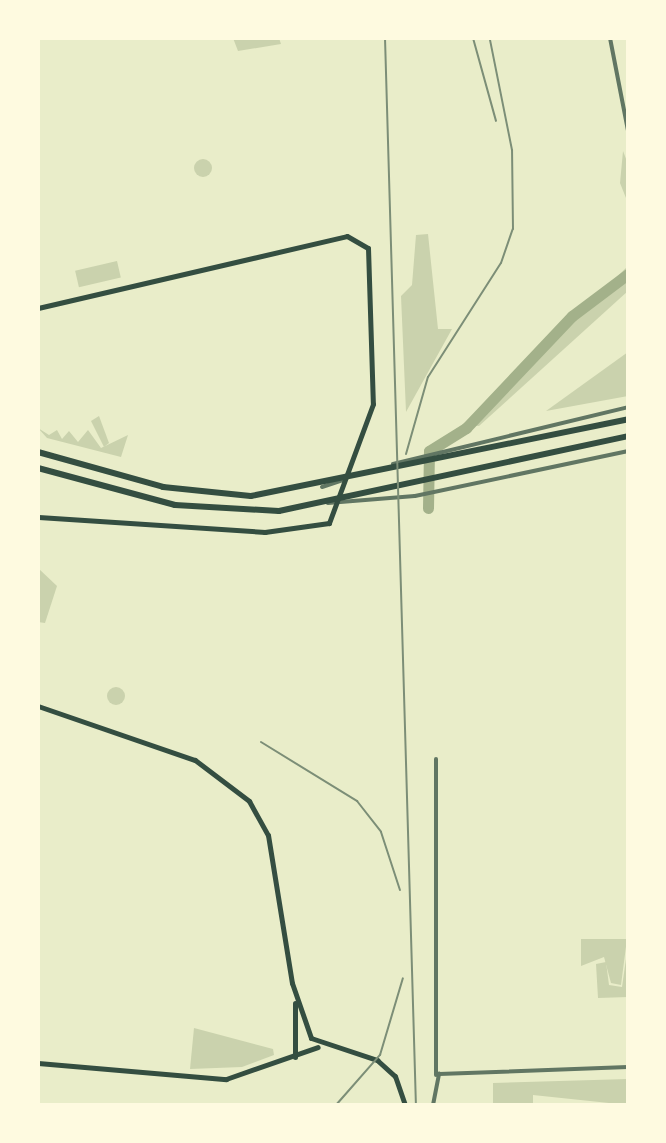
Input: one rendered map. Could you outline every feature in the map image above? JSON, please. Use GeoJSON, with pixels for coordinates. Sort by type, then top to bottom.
{"type":"FeatureCollection","features":[{"type":"Feature","properties":{"kind":"main road"},"geometry":{"type":"LineString","coordinates":[[38,308],[356,236],[368,248],[373,404],[329,523],[265,532],[38,517]]}},
{"type":"Feature","properties":{"kind":"main road"},"geometry":{"type":"LineString","coordinates":[[38,452],[197,492],[251,496],[322,487],[628,419]]}},
{"type":"Feature","properties":{"kind":"main road"},"geometry":{"type":"LineString","coordinates":[[38,470],[229,512],[325,504],[628,436]]}},
{"type":"Feature","properties":{"kind":"main road"},"geometry":{"type":"LineString","coordinates":[[38,706],[195,760],[249,801],[269,838],[294,991],[295,1057]]}},
{"type":"Feature","properties":{"kind":"main road"},"geometry":{"type":"LineString","coordinates":[[294,991],[319,1047]]}},
{"type":"Feature","properties":{"kind":"main road"},"geometry":{"type":"LineString","coordinates":[[38,1063],[216,1080],[319,1047],[352,1049],[377,1060],[395,1076],[405,1105]]}},
{"type":"Feature","properties":{"kind":"street"},"geometry":{"type":"LineString","coordinates":[[610,38],[628,131]]}},
{"type":"Feature","properties":{"kind":"street"},"geometry":{"type":"LineString","coordinates":[[322,487],[501,433],[628,407]]}},
{"type":"Feature","properties":{"kind":"street"},"geometry":{"type":"LineString","coordinates":[[325,504],[415,496],[628,451]]}},
{"type":"Feature","properties":{"kind":"street"},"geometry":{"type":"LineString","coordinates":[[433,1105],[436,1075],[436,759]]}},
{"type":"Feature","properties":{"kind":"street"},"geometry":{"type":"LineString","coordinates":[[436,1075],[628,1067]]}},
{"type":"Feature","properties":{"kind":"green space"},"geometry":{"type":"Polygon","coordinates":[[[233,38],[279,38],[281,44],[238,51],[233,38]]]}},
{"type":"Feature","properties":{"kind":"green space"},"geometry":{"type":"Polygon","coordinates":[[[623,151],[628,164],[628,203],[620,183],[623,151]]]}},
{"type":"Feature","properties":{"kind":"green space"},"geometry":{"type":"Polygon","coordinates":[[[203,159],[212,168],[203,177],[194,168],[203,159]]]}},
{"type":"Feature","properties":{"kind":"green space"},"geometry":{"type":"Polygon","coordinates":[[[428,234],[438,329],[452,329],[406,412],[401,296],[412,285],[416,235],[428,234]]]}},
{"type":"Feature","properties":{"kind":"green space"},"geometry":{"type":"Polygon","coordinates":[[[117,261],[121,278],[79,287],[75,271],[117,261]]]}},
{"type":"Feature","properties":{"kind":"green space"},"geometry":{"type":"Polygon","coordinates":[[[628,266],[628,291],[479,426],[462,425],[628,266]]]}},
{"type":"Feature","properties":{"kind":"green space"},"geometry":{"type":"Polygon","coordinates":[[[628,352],[628,396],[546,411],[628,352]]]}},
{"type":"Feature","properties":{"kind":"green space"},"geometry":{"type":"Polygon","coordinates":[[[99,416],[109,443],[104,447],[91,421],[99,416]]]}},
{"type":"Feature","properties":{"kind":"green space"},"geometry":{"type":"Polygon","coordinates":[[[38,428],[49,435],[57,430],[62,439],[69,431],[78,442],[88,430],[101,448],[128,435],[121,457],[47,438],[38,428]]]}},
{"type":"Feature","properties":{"kind":"green space"},"geometry":{"type":"Polygon","coordinates":[[[38,568],[57,586],[45,623],[38,622],[38,568]]]}},
{"type":"Feature","properties":{"kind":"green space"},"geometry":{"type":"Polygon","coordinates":[[[116,687],[125,696],[116,705],[107,696],[116,687]]]}},
{"type":"Feature","properties":{"kind":"green space"},"geometry":{"type":"Polygon","coordinates":[[[581,939],[627,939],[621,985],[611,983],[604,957],[581,966],[581,939]]]}},
{"type":"Feature","properties":{"kind":"green space"},"geometry":{"type":"Polygon","coordinates":[[[628,945],[628,997],[598,998],[596,964],[606,962],[609,985],[622,987],[628,945]]]}},
{"type":"Feature","properties":{"kind":"green space"},"geometry":{"type":"Polygon","coordinates":[[[194,1028],[273,1049],[274,1055],[242,1067],[190,1069],[194,1028]]]}},
{"type":"Feature","properties":{"kind":"green space"},"geometry":{"type":"Polygon","coordinates":[[[628,1079],[628,1105],[533,1095],[533,1105],[493,1105],[493,1083],[628,1079]]]}},
{"type":"Feature","properties":{"kind":"waterway"},"geometry":{"type":"LineString","coordinates":[[428,508],[429,451],[466,428],[572,316],[628,274]]}},
{"type":"Feature","properties":{"kind":"railway"},"geometry":{"type":"LineString","coordinates":[[385,38],[416,1105]]}},
{"type":"Feature","properties":{"kind":"railway"},"geometry":{"type":"LineString","coordinates":[[473,38],[496,121]]}},
{"type":"Feature","properties":{"kind":"railway"},"geometry":{"type":"LineString","coordinates":[[406,454],[428,377],[501,263],[513,229],[512,150],[490,40]]}},
{"type":"Feature","properties":{"kind":"railway"},"geometry":{"type":"LineString","coordinates":[[261,742],[357,801],[381,832],[400,890]]}},
{"type":"Feature","properties":{"kind":"railway"},"geometry":{"type":"LineString","coordinates":[[336,1105],[380,1055],[403,978]]}}]}
